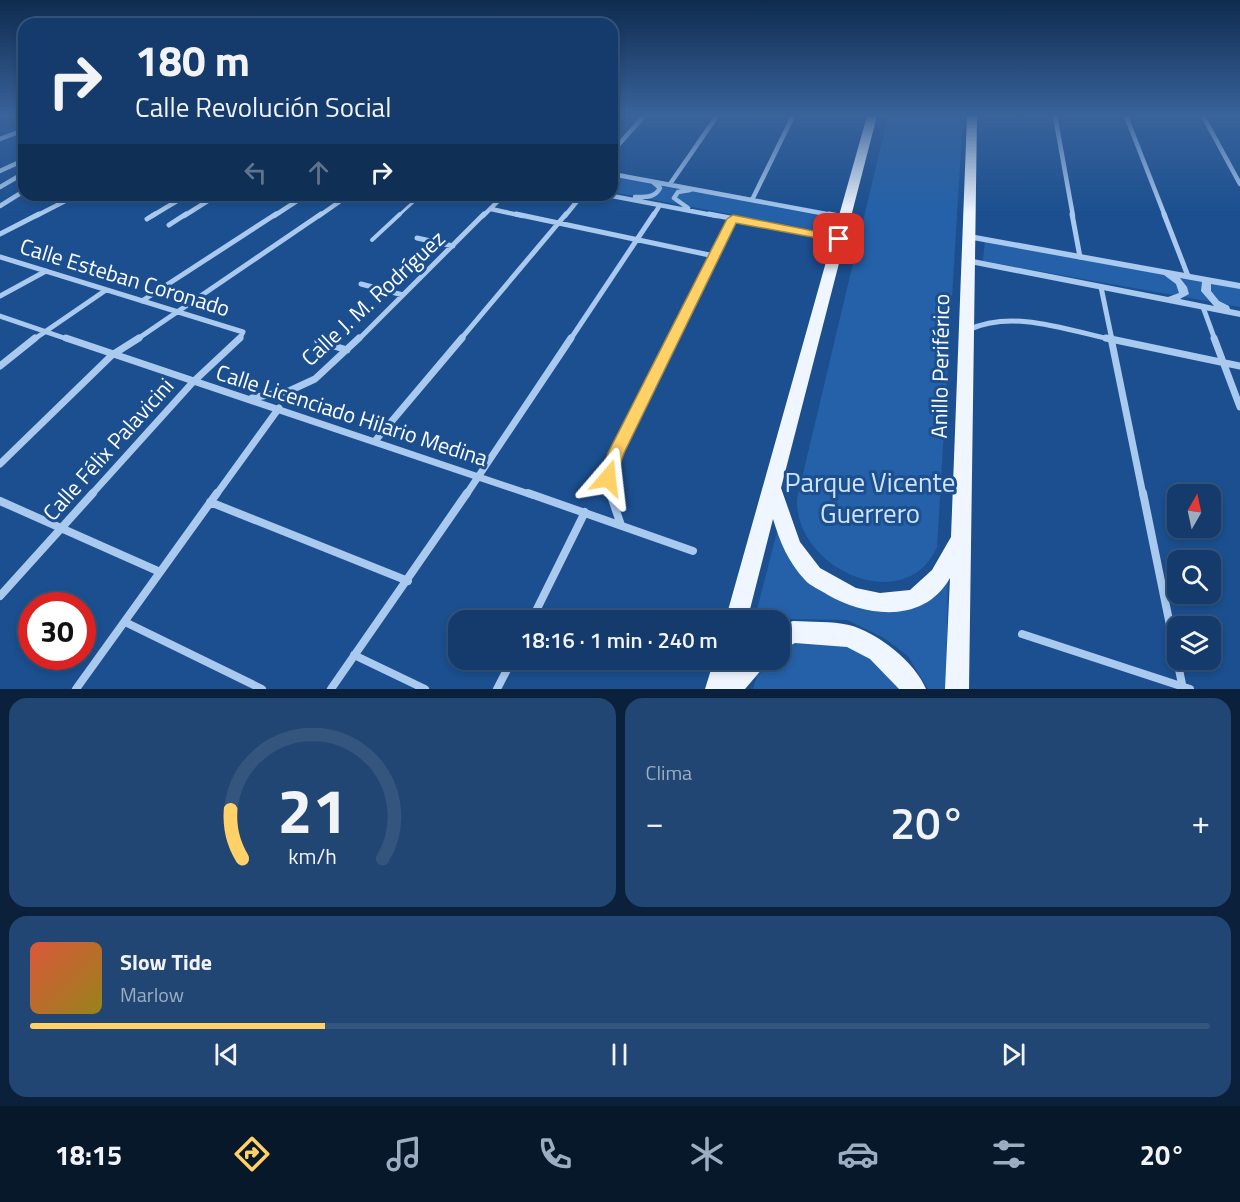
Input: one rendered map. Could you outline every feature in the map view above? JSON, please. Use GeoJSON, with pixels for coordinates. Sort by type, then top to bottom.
{"type":"FeatureCollection","features":[{"type":"Feature","properties":{"kind":"main road"},"geometry":{"type":"LineString","coordinates":[[739,610],[863,148]]}},
{"type":"Feature","properties":{"kind":"main road","name":"Anillo Periférico"},"geometry":{"type":"LineString","coordinates":[[957,689],[971,148]]}},
{"type":"Feature","properties":{"kind":"main road"},"geometry":{"type":"LineString","coordinates":[[772,488],[792,547],[813,575],[852,597],[880,603],[915,599],[939,577],[961,539]]}},
{"type":"Feature","properties":{"kind":"main road"},"geometry":{"type":"LineString","coordinates":[[790,634],[793,632],[849,636],[878,651],[900,671],[914,689]]}},
{"type":"Feature","properties":{"kind":"main road"},"geometry":{"type":"LineString","coordinates":[[717,689],[722,670]]}},
{"type":"Feature","properties":{"kind":"main road"},"geometry":{"type":"LineString","coordinates":[[730,689],[746,670]]}},
{"type":"Feature","properties":{"kind":"street"},"geometry":{"type":"LineString","coordinates":[[670,184],[695,148]]}},
{"type":"Feature","properties":{"kind":"street"},"geometry":{"type":"LineString","coordinates":[[752,200],[777,148]]}},
{"type":"Feature","properties":{"kind":"street"},"geometry":{"type":"LineString","coordinates":[[1061,148],[1080,257]]}},
{"type":"Feature","properties":{"kind":"street"},"geometry":{"type":"LineString","coordinates":[[1138,148],[1188,276]]}},
{"type":"Feature","properties":{"kind":"street"},"geometry":{"type":"LineString","coordinates":[[1220,148],[1240,184]]}},
{"type":"Feature","properties":{"kind":"street"},"geometry":{"type":"LineString","coordinates":[[0,171],[18,163]]}},
{"type":"Feature","properties":{"kind":"street"},"geometry":{"type":"LineString","coordinates":[[618,175],[844,217]]}},
{"type":"Feature","properties":{"kind":"street"},"geometry":{"type":"LineString","coordinates":[[0,187],[18,176]]}},
{"type":"Feature","properties":{"kind":"street"},"geometry":{"type":"LineString","coordinates":[[623,198],[655,195],[660,188],[651,181]]}},
{"type":"Feature","properties":{"kind":"street"},"geometry":{"type":"LineString","coordinates":[[692,211],[674,198],[678,192],[696,190]]}},
{"type":"Feature","properties":{"kind":"street"},"geometry":{"type":"LineString","coordinates":[[0,206],[18,196]]}},
{"type":"Feature","properties":{"kind":"street"},"geometry":{"type":"LineString","coordinates":[[618,197],[839,239]]}},
{"type":"Feature","properties":{"kind":"street"},"geometry":{"type":"LineString","coordinates":[[0,234],[66,201]]}},
{"type":"Feature","properties":{"kind":"street"},"geometry":{"type":"LineString","coordinates":[[147,219],[177,201]]}},
{"type":"Feature","properties":{"kind":"street"},"geometry":{"type":"LineString","coordinates":[[169,225],[208,201]]}},
{"type":"Feature","properties":{"kind":"street"},"geometry":{"type":"LineString","coordinates":[[142,301],[297,201]]}},
{"type":"Feature","properties":{"kind":"street"},"geometry":{"type":"LineString","coordinates":[[0,464],[112,355],[180,312],[340,201]]}},
{"type":"Feature","properties":{"kind":"street","name":"Calle J. M. Rodríguez"},"geometry":{"type":"LineString","coordinates":[[250,398],[289,391],[315,378],[347,350],[498,201]]}},
{"type":"Feature","properties":{"kind":"street"},"geometry":{"type":"LineString","coordinates":[[375,441],[577,201]]}},
{"type":"Feature","properties":{"kind":"street"},"geometry":{"type":"LineString","coordinates":[[331,689],[408,582],[660,205]]}},
{"type":"Feature","properties":{"kind":"street"},"geometry":{"type":"LineString","coordinates":[[491,208],[714,256]]}},
{"type":"Feature","properties":{"kind":"street"},"geometry":{"type":"LineString","coordinates":[[621,525],[611,507],[609,494],[608,478],[614,459],[733,219]]}},
{"type":"Feature","properties":{"kind":"street"},"geometry":{"type":"LineString","coordinates":[[970,237],[1240,285]]}},
{"type":"Feature","properties":{"kind":"street"},"geometry":{"type":"LineString","coordinates":[[417,238],[453,246]]}},
{"type":"Feature","properties":{"kind":"street","name":"Calle Esteban Coronado"},"geometry":{"type":"LineString","coordinates":[[0,257],[240,329]]}},
{"type":"Feature","properties":{"kind":"street"},"geometry":{"type":"LineString","coordinates":[[968,261],[1237,313]]}},
{"type":"Feature","properties":{"kind":"street"},"geometry":{"type":"LineString","coordinates":[[0,296],[46,271]]}},
{"type":"Feature","properties":{"kind":"street"},"geometry":{"type":"LineString","coordinates":[[1163,272],[1180,283],[1184,289],[1181,297],[1168,300]]}},
{"type":"Feature","properties":{"kind":"street"},"geometry":{"type":"LineString","coordinates":[[1214,281],[1207,282],[1204,287],[1209,297],[1237,313]]}},
{"type":"Feature","properties":{"kind":"street"},"geometry":{"type":"LineString","coordinates":[[360,284],[403,295]]}},
{"type":"Feature","properties":{"kind":"street"},"geometry":{"type":"LineString","coordinates":[[1101,287],[1110,339],[1185,688]]}},
{"type":"Feature","properties":{"kind":"street"},"geometry":{"type":"LineString","coordinates":[[0,366],[44,331],[106,290]]}},
{"type":"Feature","properties":{"kind":"street"},"geometry":{"type":"LineString","coordinates":[[1203,307],[1240,407]]}},
{"type":"Feature","properties":{"kind":"street","name":"Calle Licenciado Hilario Medina"},"geometry":{"type":"LineString","coordinates":[[0,316],[193,382],[250,398],[693,550]]}},
{"type":"Feature","properties":{"kind":"street"},"geometry":{"type":"LineString","coordinates":[[966,331],[983,324],[1019,320],[1240,366]]}},
{"type":"Feature","properties":{"kind":"street","name":"Calle Félix Palavicini"},"geometry":{"type":"LineString","coordinates":[[0,596],[193,382],[239,340],[243,332],[240,329]]}},
{"type":"Feature","properties":{"kind":"street"},"geometry":{"type":"LineString","coordinates":[[318,341],[347,350]]}},
{"type":"Feature","properties":{"kind":"street"},"geometry":{"type":"LineString","coordinates":[[76,689],[279,408]]}},
{"type":"Feature","properties":{"kind":"street"},"geometry":{"type":"LineString","coordinates":[[0,501],[160,572]]}},
{"type":"Feature","properties":{"kind":"street"},"geometry":{"type":"LineString","coordinates":[[210,502],[408,582]]}},
{"type":"Feature","properties":{"kind":"street"},"geometry":{"type":"LineString","coordinates":[[536,610],[585,512]]}},
{"type":"Feature","properties":{"kind":"street"},"geometry":{"type":"LineString","coordinates":[[125,622],[262,689]]}},
{"type":"Feature","properties":{"kind":"street"},"geometry":{"type":"LineString","coordinates":[[1022,634],[1185,688]]}},
{"type":"Feature","properties":{"kind":"street"},"geometry":{"type":"LineString","coordinates":[[354,656],[425,689]]}},
{"type":"Feature","properties":{"kind":"street"},"geometry":{"type":"LineString","coordinates":[[497,689],[507,670]]}},
{"type":"Feature","properties":{"kind":"lane"},"geometry":{"type":"LineString","coordinates":[[372,240],[414,201]]}},
{"type":"Feature","properties":{"kind":"green space","name":"Parque Vicente Guerrero"},"geometry":{"type":"Polygon","coordinates":[[[880,148],[961,148],[937,547],[922,568],[902,579],[879,582],[855,576],[832,564],[814,546],[801,524],[797,499],[880,148]]]}},
{"type":"Feature","properties":{"kind":"green space"},"geometry":{"type":"Polygon","coordinates":[[[618,173],[836,213],[831,233],[618,193],[618,173]]]}},
{"type":"Feature","properties":{"kind":"green space"},"geometry":{"type":"Polygon","coordinates":[[[985,240],[1240,286],[1240,307],[983,261],[985,240]]]}},
{"type":"Feature","properties":{"kind":"green space"},"geometry":{"type":"Polygon","coordinates":[[[779,524],[814,579],[912,609],[948,576],[946,689],[928,689],[908,656],[884,638],[847,620],[790,619],[790,610],[757,610],[779,524]]]}},
{"type":"Feature","properties":{"kind":"green space"},"geometry":{"type":"Polygon","coordinates":[[[798,640],[853,646],[895,677],[902,689],[753,689],[757,676],[764,670],[790,670],[790,647],[798,640]]]}},
{"type":"Feature","properties":{"kind":"route"},"geometry":{"type":"LineString","coordinates":[[608,478],[616,453],[733,219],[839,239]]}}]}
